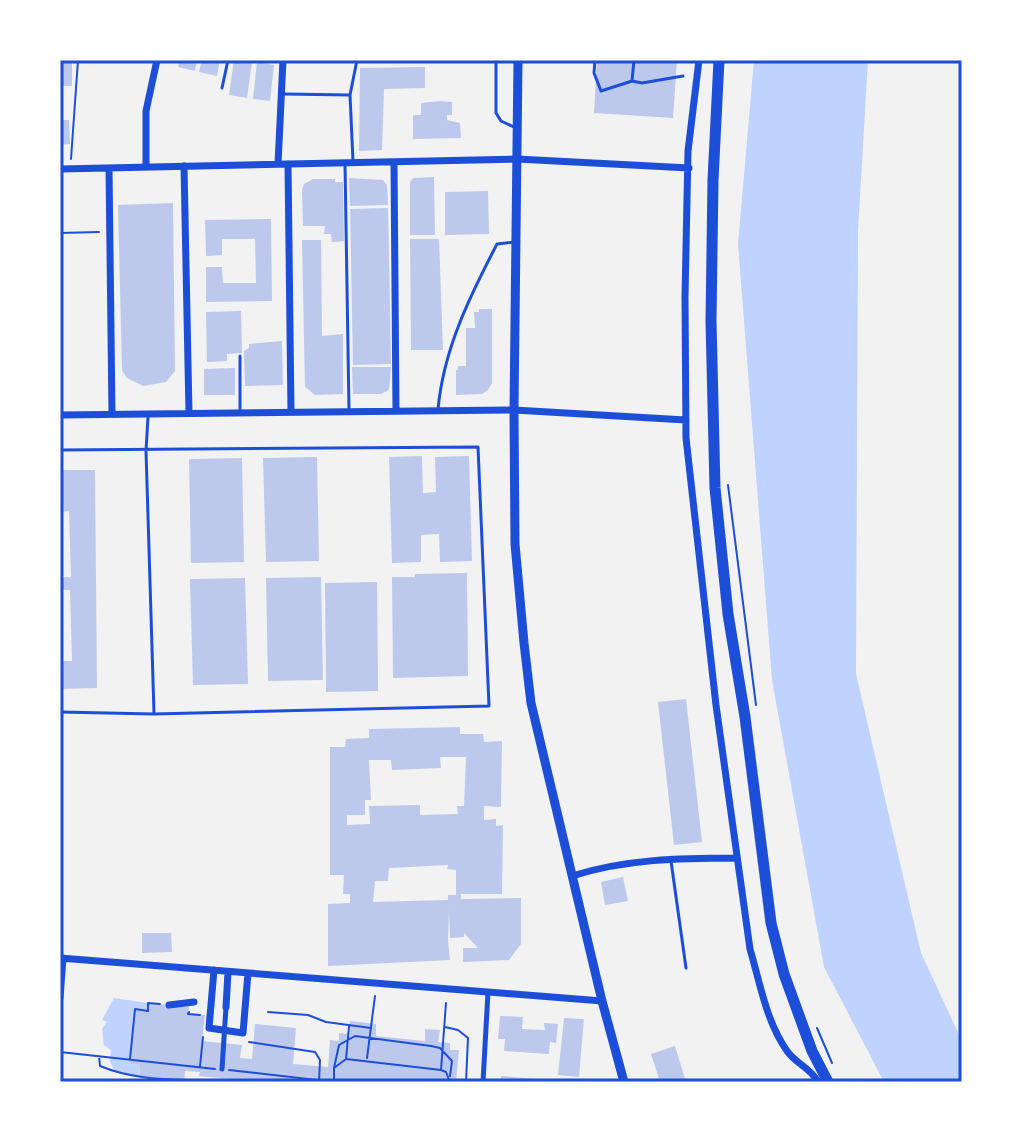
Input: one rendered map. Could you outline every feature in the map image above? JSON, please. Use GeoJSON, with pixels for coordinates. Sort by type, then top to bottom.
{"type":"FeatureCollection","features":[{"type":"Feature","properties":{"kind":"highway"},"geometry":{"type":"LineString","coordinates":[[719,60],[711,321],[715,488],[728,614],[745,717],[771,923],[784,974],[829,1082]]}},
{"type":"Feature","properties":{"kind":"street"},"geometry":{"type":"LineString","coordinates":[[146,167],[146,111],[157,60]]}},
{"type":"Feature","properties":{"kind":"street"},"geometry":{"type":"LineString","coordinates":[[278,164],[283,60]]}},
{"type":"Feature","properties":{"kind":"street"},"geometry":{"type":"LineString","coordinates":[[518,60],[515,544],[529,688],[602,1001],[624,1082]]}},
{"type":"Feature","properties":{"kind":"street"},"geometry":{"type":"LineString","coordinates":[[699,60],[688,151],[685,297],[686,420],[695,533],[750,949],[769,1017],[788,1054],[813,1072],[818,1082]]}},
{"type":"Feature","properties":{"kind":"street"},"geometry":{"type":"LineString","coordinates":[[60,169],[517,159],[689,168]]}},
{"type":"Feature","properties":{"kind":"street"},"geometry":{"type":"LineString","coordinates":[[394,162],[396,411]]}},
{"type":"Feature","properties":{"kind":"street"},"geometry":{"type":"LineString","coordinates":[[288,164],[291,412]]}},
{"type":"Feature","properties":{"kind":"street"},"geometry":{"type":"LineString","coordinates":[[184,166],[189,413]]}},
{"type":"Feature","properties":{"kind":"street"},"geometry":{"type":"LineString","coordinates":[[109,168],[112,414]]}},
{"type":"Feature","properties":{"kind":"street"},"geometry":{"type":"LineString","coordinates":[[60,415],[514,410],[686,420]]}},
{"type":"Feature","properties":{"kind":"street"},"geometry":{"type":"LineString","coordinates":[[572,876],[671,858],[736,858]]}},
{"type":"Feature","properties":{"kind":"street"},"geometry":{"type":"LineString","coordinates":[[60,998],[62,958],[602,1001]]}},
{"type":"Feature","properties":{"kind":"street"},"geometry":{"type":"LineString","coordinates":[[214,970],[209,1028],[224,1034],[243,1033],[248,973]]}},
{"type":"Feature","properties":{"kind":"street"},"geometry":{"type":"LineString","coordinates":[[222,1069],[228,972]]}},
{"type":"Feature","properties":{"kind":"street"},"geometry":{"type":"LineString","coordinates":[[483,1082],[488,992]]}},
{"type":"Feature","properties":{"kind":"street"},"geometry":{"type":"LineString","coordinates":[[169,1005],[194,1002]]}},
{"type":"Feature","properties":{"kind":"lane"},"geometry":{"type":"LineString","coordinates":[[222,88],[228,60]]}},
{"type":"Feature","properties":{"kind":"lane"},"geometry":{"type":"LineString","coordinates":[[349,410],[350,95],[357,60]]}},
{"type":"Feature","properties":{"kind":"lane"},"geometry":{"type":"LineString","coordinates":[[496,60],[496,113],[501,121],[517,129]]}},
{"type":"Feature","properties":{"kind":"lane"},"geometry":{"type":"LineString","coordinates":[[595,60],[594,73],[601,91],[632,81],[642,83],[683,76]]}},
{"type":"Feature","properties":{"kind":"lane"},"geometry":{"type":"LineString","coordinates":[[632,81],[634,60]]}},
{"type":"Feature","properties":{"kind":"lane"},"geometry":{"type":"LineString","coordinates":[[280,94],[350,95]]}},
{"type":"Feature","properties":{"kind":"lane"},"geometry":{"type":"LineString","coordinates":[[437,410],[439,387],[467,300],[497,244],[515,242]]}},
{"type":"Feature","properties":{"kind":"lane"},"geometry":{"type":"LineString","coordinates":[[240,356],[240,412]]}},
{"type":"Feature","properties":{"kind":"lane"},"geometry":{"type":"LineString","coordinates":[[148,413],[146,451],[154,714]]}},
{"type":"Feature","properties":{"kind":"lane"},"geometry":{"type":"LineString","coordinates":[[60,450],[478,447],[489,706],[154,714],[60,712]]}},
{"type":"Feature","properties":{"kind":"lane"},"geometry":{"type":"LineString","coordinates":[[671,858],[686,968]]}},
{"type":"Feature","properties":{"kind":"path"},"geometry":{"type":"LineString","coordinates":[[71,169],[78,60]]}},
{"type":"Feature","properties":{"kind":"path"},"geometry":{"type":"LineString","coordinates":[[60,233],[109,231]]}},
{"type":"Feature","properties":{"kind":"path"},"geometry":{"type":"LineString","coordinates":[[726,475],[756,704]]}},
{"type":"Feature","properties":{"kind":"path"},"geometry":{"type":"LineString","coordinates":[[367,1061],[375,996]]}},
{"type":"Feature","properties":{"kind":"path"},"geometry":{"type":"LineString","coordinates":[[130,1059],[135,1009],[148,1011],[148,1003],[189,1007],[188,1014],[205,1015]]}},
{"type":"Feature","properties":{"kind":"path"},"geometry":{"type":"LineString","coordinates":[[441,1070],[446,1003]]}},
{"type":"Feature","properties":{"kind":"path"},"geometry":{"type":"LineString","coordinates":[[268,1012],[308,1015],[326,1022],[371,1028]]}},
{"type":"Feature","properties":{"kind":"path"},"geometry":{"type":"LineString","coordinates":[[346,1059],[349,1025]]}},
{"type":"Feature","properties":{"kind":"path"},"geometry":{"type":"LineString","coordinates":[[445,1027],[458,1030],[468,1038],[466,1082]]}},
{"type":"Feature","properties":{"kind":"path"},"geometry":{"type":"LineString","coordinates":[[200,1067],[203,1028]]}},
{"type":"Feature","properties":{"kind":"path"},"geometry":{"type":"LineString","coordinates":[[818,1029],[835,1069]]}},
{"type":"Feature","properties":{"kind":"path"},"geometry":{"type":"LineString","coordinates":[[224,1034],[315,1052],[320,1060],[319,1081]]}},
{"type":"Feature","properties":{"kind":"path"},"geometry":{"type":"LineString","coordinates":[[60,1052],[334,1082],[336,1051],[342,1042],[355,1036],[440,1048],[452,1061],[450,1080]]}},
{"type":"Feature","properties":{"kind":"path"},"geometry":{"type":"LineString","coordinates":[[99,1056],[100,1066],[124,1074],[225,1082]]}},
{"type":"Feature","properties":{"kind":"path"},"geometry":{"type":"LineString","coordinates":[[334,1068],[346,1059],[367,1061],[441,1070],[450,1080]]}},
{"type":"Feature","properties":{"kind":"water"},"geometry":{"type":"Polygon","coordinates":[[[754,60],[868,60],[858,231],[856,674],[921,953],[962,1041],[962,1082],[884,1082],[824,967],[772,680],[738,244],[754,60]]]}},
{"type":"Feature","properties":{"kind":"water"},"geometry":{"type":"Polygon","coordinates":[[[114,998],[148,1003],[148,1011],[135,1010],[130,1064],[140,1065],[139,1077],[114,1070],[110,1062],[111,1050],[104,1045],[102,1029],[107,1022],[102,1020],[114,998]]]}},
{"type":"Feature","properties":{"kind":"building"},"geometry":{"type":"Polygon","coordinates":[[[60,60],[72,60],[72,86],[60,86],[60,60]]]}},
{"type":"Feature","properties":{"kind":"building"},"geometry":{"type":"Polygon","coordinates":[[[180,60],[197,60],[195,71],[178,67],[180,60]]]}},
{"type":"Feature","properties":{"kind":"building"},"geometry":{"type":"Polygon","coordinates":[[[202,60],[220,60],[217,76],[199,72],[202,60]]]}},
{"type":"Feature","properties":{"kind":"building"},"geometry":{"type":"Polygon","coordinates":[[[234,60],[252,62],[247,98],[229,95],[234,60]]]}},
{"type":"Feature","properties":{"kind":"building"},"geometry":{"type":"Polygon","coordinates":[[[597,60],[677,60],[673,118],[594,113],[597,60]]]}},
{"type":"Feature","properties":{"kind":"building"},"geometry":{"type":"Polygon","coordinates":[[[257,62],[274,65],[270,101],[253,99],[257,62]]]}},
{"type":"Feature","properties":{"kind":"building"},"geometry":{"type":"Polygon","coordinates":[[[425,67],[425,88],[384,89],[382,150],[359,151],[360,68],[425,67]]]}},
{"type":"Feature","properties":{"kind":"building"},"geometry":{"type":"Polygon","coordinates":[[[452,102],[452,115],[447,115],[447,120],[460,123],[461,138],[413,139],[413,115],[421,115],[421,103],[452,102]]]}},
{"type":"Feature","properties":{"kind":"building"},"geometry":{"type":"Polygon","coordinates":[[[60,120],[69,120],[70,144],[60,145],[60,120]]]}},
{"type":"Feature","properties":{"kind":"building"},"geometry":{"type":"Polygon","coordinates":[[[434,177],[435,235],[410,235],[410,182],[413,178],[434,177]]]}},
{"type":"Feature","properties":{"kind":"building"},"geometry":{"type":"Polygon","coordinates":[[[349,178],[383,180],[387,185],[388,205],[350,206],[349,178]]]}},
{"type":"Feature","properties":{"kind":"building"},"geometry":{"type":"Polygon","coordinates":[[[313,179],[343,182],[344,241],[332,242],[331,234],[324,234],[325,226],[303,226],[302,190],[304,184],[313,179]]]}},
{"type":"Feature","properties":{"kind":"building"},"geometry":{"type":"Polygon","coordinates":[[[488,191],[489,234],[445,235],[445,192],[488,191]]]}},
{"type":"Feature","properties":{"kind":"building"},"geometry":{"type":"Polygon","coordinates":[[[173,203],[175,371],[166,382],[143,386],[127,378],[122,371],[118,205],[173,203]]]}},
{"type":"Feature","properties":{"kind":"building"},"geometry":{"type":"Polygon","coordinates":[[[388,208],[391,364],[353,365],[350,209],[388,208]]]}},
{"type":"Feature","properties":{"kind":"building"},"geometry":{"type":"Polygon","coordinates":[[[271,219],[272,301],[206,302],[206,267],[222,267],[223,283],[256,283],[255,239],[222,239],[222,255],[206,256],[205,220],[271,219]]]}},
{"type":"Feature","properties":{"kind":"building"},"geometry":{"type":"Polygon","coordinates":[[[410,239],[439,239],[443,350],[411,350],[410,239]]]}},
{"type":"Feature","properties":{"kind":"building"},"geometry":{"type":"Polygon","coordinates":[[[302,240],[321,240],[322,336],[343,334],[343,394],[315,395],[305,387],[302,240]]]}},
{"type":"Feature","properties":{"kind":"building"},"geometry":{"type":"Polygon","coordinates":[[[479,309],[492,309],[492,383],[482,394],[456,395],[456,370],[458,366],[466,366],[466,328],[475,328],[474,312],[479,312],[479,309]]]}},
{"type":"Feature","properties":{"kind":"building"},"geometry":{"type":"Polygon","coordinates":[[[241,311],[242,353],[227,354],[227,361],[207,362],[206,312],[241,311]]]}},
{"type":"Feature","properties":{"kind":"building"},"geometry":{"type":"Polygon","coordinates":[[[282,341],[283,385],[245,386],[244,351],[249,344],[282,341]]]}},
{"type":"Feature","properties":{"kind":"building"},"geometry":{"type":"Polygon","coordinates":[[[352,367],[391,367],[389,390],[381,394],[353,394],[352,367]]]}},
{"type":"Feature","properties":{"kind":"building"},"geometry":{"type":"Polygon","coordinates":[[[235,368],[235,395],[204,395],[204,369],[235,368]]]}},
{"type":"Feature","properties":{"kind":"building"},"geometry":{"type":"Polygon","coordinates":[[[422,456],[423,493],[436,492],[435,457],[469,456],[472,561],[440,562],[439,534],[421,535],[421,562],[392,563],[389,457],[422,456]]]}},
{"type":"Feature","properties":{"kind":"building"},"geometry":{"type":"Polygon","coordinates":[[[317,457],[319,561],[266,562],[263,458],[317,457]]]}},
{"type":"Feature","properties":{"kind":"building"},"geometry":{"type":"Polygon","coordinates":[[[242,458],[244,562],[191,563],[189,459],[242,458]]]}},
{"type":"Feature","properties":{"kind":"building"},"geometry":{"type":"Polygon","coordinates":[[[60,470],[95,470],[97,688],[60,689],[60,661],[72,661],[70,590],[60,590],[60,577],[71,577],[69,511],[60,512],[60,470]]]}},
{"type":"Feature","properties":{"kind":"building"},"geometry":{"type":"Polygon","coordinates":[[[467,573],[468,676],[393,678],[392,577],[467,573]]]}},
{"type":"Feature","properties":{"kind":"building"},"geometry":{"type":"Polygon","coordinates":[[[321,577],[323,680],[268,681],[266,578],[321,577]]]}},
{"type":"Feature","properties":{"kind":"building"},"geometry":{"type":"Polygon","coordinates":[[[245,578],[248,684],[193,685],[190,579],[245,578]]]}},
{"type":"Feature","properties":{"kind":"building"},"geometry":{"type":"Polygon","coordinates":[[[377,582],[378,691],[326,692],[325,583],[377,582]]]}},
{"type":"Feature","properties":{"kind":"building"},"geometry":{"type":"Polygon","coordinates":[[[686,699],[702,842],[674,845],[658,702],[686,699]]]}},
{"type":"Feature","properties":{"kind":"building"},"geometry":{"type":"Polygon","coordinates":[[[460,727],[460,734],[483,734],[484,742],[502,741],[501,807],[484,806],[484,820],[496,819],[496,826],[503,825],[502,894],[461,894],[461,899],[521,898],[521,944],[509,960],[463,962],[463,948],[478,948],[464,933],[464,937],[450,938],[449,910],[450,960],[328,966],[328,904],[350,903],[350,894],[343,894],[344,875],[330,875],[330,747],[345,747],[346,739],[369,738],[369,729],[460,727]],[[440,757],[441,768],[392,770],[391,760],[369,760],[371,800],[365,800],[365,815],[347,815],[347,825],[370,824],[369,806],[420,805],[420,815],[458,814],[457,806],[464,806],[466,757],[440,757]],[[448,865],[389,868],[388,881],[375,881],[373,902],[448,900],[448,895],[456,895],[456,870],[447,869],[448,865]]]}},
{"type":"Feature","properties":{"kind":"building"},"geometry":{"type":"Polygon","coordinates":[[[623,877],[628,901],[605,905],[601,882],[623,877]]]}},
{"type":"Feature","properties":{"kind":"building"},"geometry":{"type":"Polygon","coordinates":[[[142,933],[171,933],[172,952],[142,953],[142,933]]]}},
{"type":"Feature","properties":{"kind":"building"},"geometry":{"type":"Polygon","coordinates":[[[148,1003],[189,1007],[188,1014],[205,1015],[202,1041],[242,1045],[240,1058],[252,1059],[255,1024],[296,1028],[293,1064],[328,1067],[330,1040],[339,1041],[339,1033],[348,1034],[350,1021],[376,1024],[376,1036],[425,1041],[425,1029],[440,1030],[438,1042],[450,1043],[450,1050],[459,1050],[456,1082],[262,1082],[199,1076],[200,1072],[185,1071],[184,1081],[139,1077],[140,1065],[130,1064],[135,1009],[148,1011],[148,1003]]]}},
{"type":"Feature","properties":{"kind":"building"},"geometry":{"type":"Polygon","coordinates":[[[500,1016],[523,1017],[522,1029],[545,1030],[544,1023],[558,1024],[556,1043],[550,1042],[549,1054],[504,1051],[505,1039],[498,1039],[500,1016]]]}},
{"type":"Feature","properties":{"kind":"building"},"geometry":{"type":"Polygon","coordinates":[[[564,1018],[584,1019],[579,1077],[558,1075],[564,1018]]]}},
{"type":"Feature","properties":{"kind":"building"},"geometry":{"type":"Polygon","coordinates":[[[675,1046],[686,1082],[660,1082],[651,1054],[675,1046]]]}},
{"type":"Feature","properties":{"kind":"building"},"geometry":{"type":"Polygon","coordinates":[[[501,1076],[546,1080],[546,1082],[501,1082],[501,1076]]]}}]}
